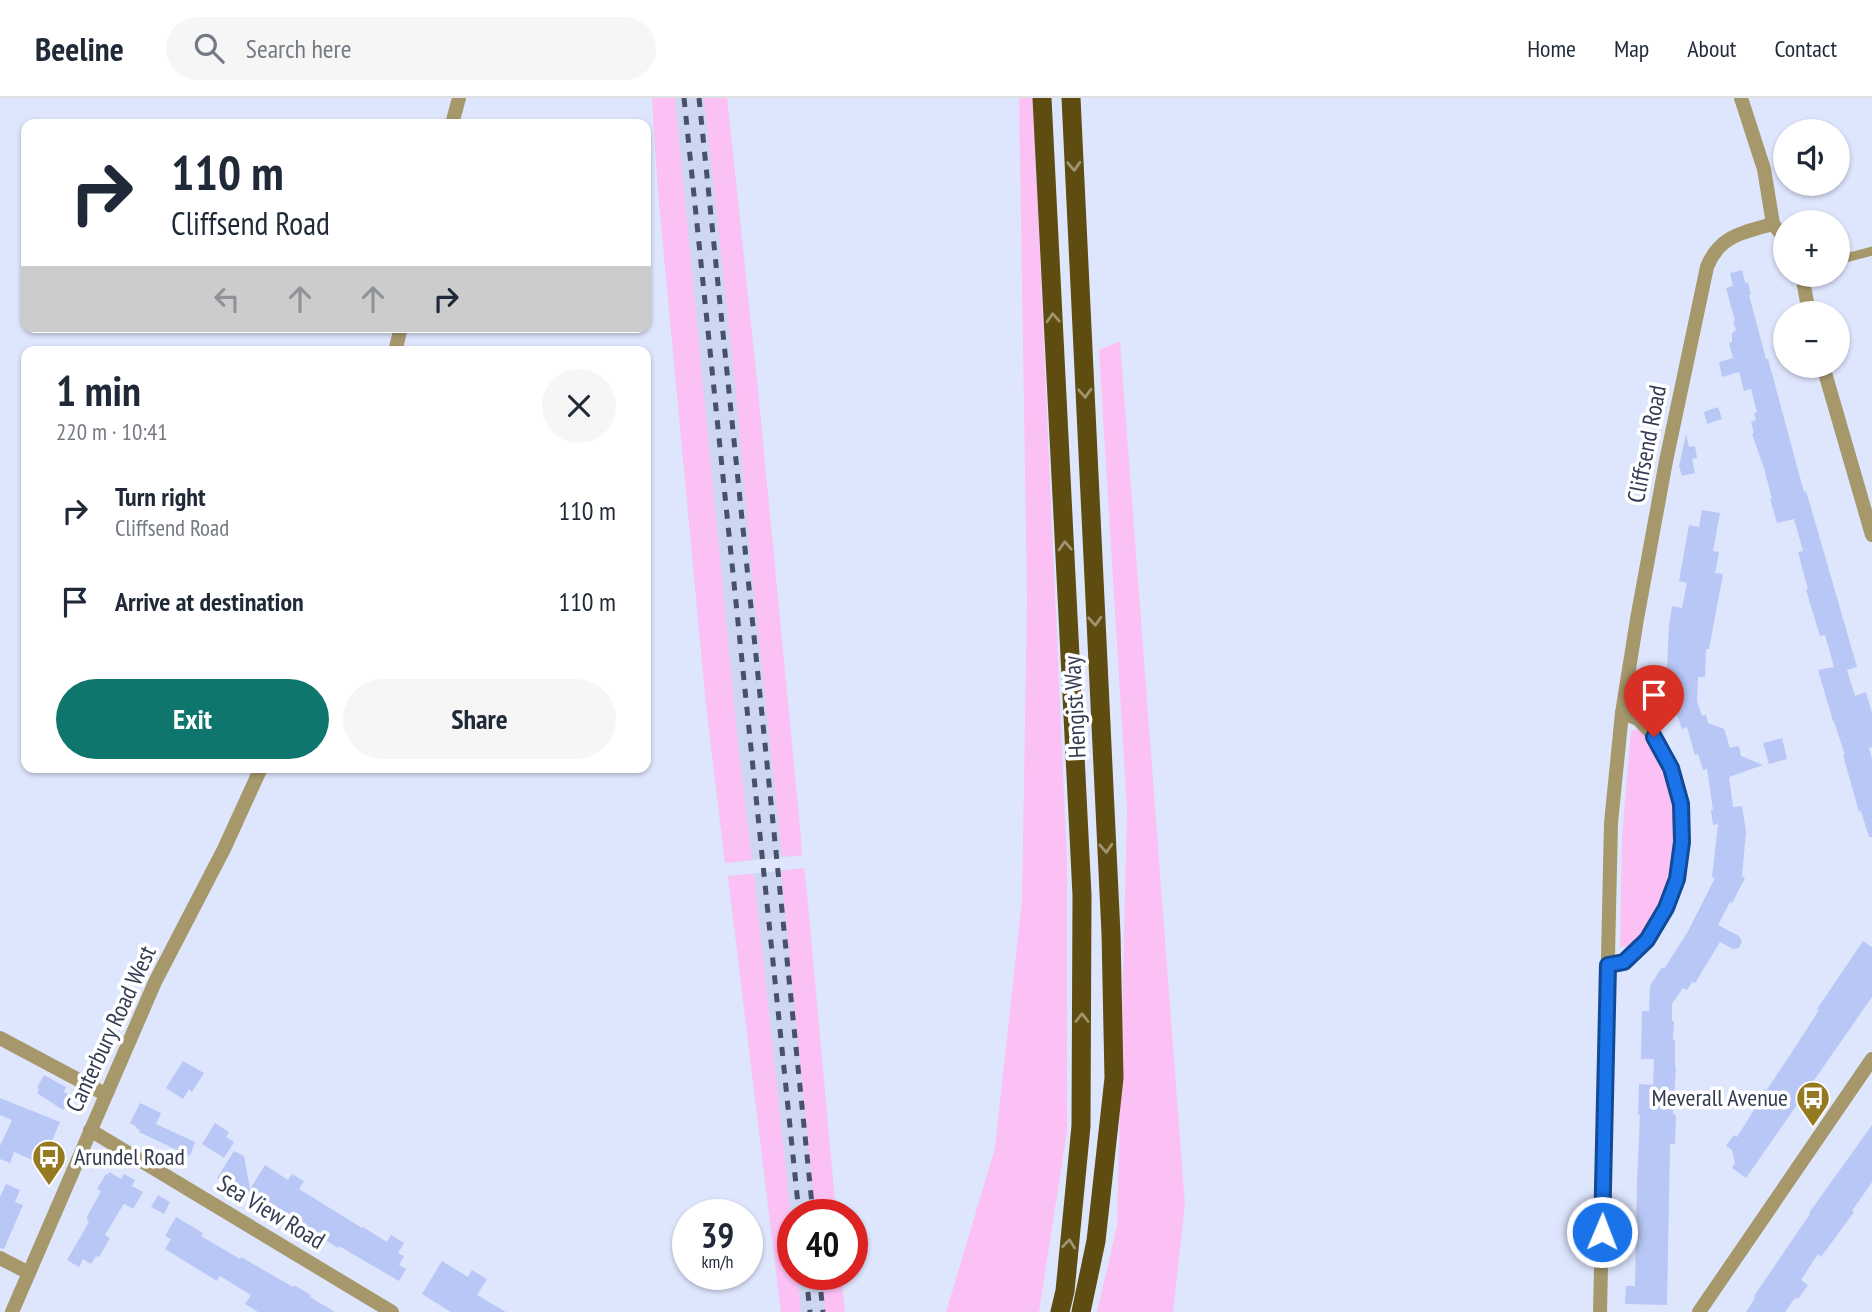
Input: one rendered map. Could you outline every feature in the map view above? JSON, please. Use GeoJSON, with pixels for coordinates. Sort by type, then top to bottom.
{"type":"FeatureCollection","features":[{"type":"Feature","properties":{"kind":"highway","name":"Hengist Way"},"geometry":{"type":"LineString","coordinates":[[1042,98],[1082,895],[1081,1126],[1065,1292],[1060,1312]]}},
{"type":"Feature","properties":{"kind":"highway","name":"Hengist Way"},"geometry":{"type":"LineString","coordinates":[[1071,98],[1111,934],[1114,1078],[1096,1241],[1081,1312]]}},
{"type":"Feature","properties":{"kind":"street"},"geometry":{"type":"LineString","coordinates":[[453,119],[459,98]]}},
{"type":"Feature","properties":{"kind":"street"},"geometry":{"type":"LineString","coordinates":[[1741,98],[1764,169],[1773,225]]}},
{"type":"Feature","properties":{"kind":"street","name":"Cliffsend Road"},"geometry":{"type":"LineString","coordinates":[[1600,1312],[1612,823],[1622,713],[1666,461],[1707,267],[1720,244],[1734,236],[1773,225]]}},
{"type":"Feature","properties":{"kind":"street"},"geometry":{"type":"LineString","coordinates":[[1826,378],[1872,535]]}},
{"type":"Feature","properties":{"kind":"street"},"geometry":{"type":"LineString","coordinates":[[1608,965],[1624,962],[1647,940],[1666,908],[1677,879],[1682,842],[1681,804],[1671,768],[1654,737],[1638,719],[1622,713]]}},
{"type":"Feature","properties":{"kind":"street","name":"Canterbury Road West"},"geometry":{"type":"LineString","coordinates":[[12,1312],[155,982],[224,849],[259,773]]}},
{"type":"Feature","properties":{"kind":"street"},"geometry":{"type":"LineString","coordinates":[[0,1038],[105,1094]]}},
{"type":"Feature","properties":{"kind":"street"},"geometry":{"type":"LineString","coordinates":[[1699,1312],[1872,1059]]}},
{"type":"Feature","properties":{"kind":"street","name":"Sea View Road"},"geometry":{"type":"LineString","coordinates":[[90,1130],[392,1312]]}},
{"type":"Feature","properties":{"kind":"street"},"geometry":{"type":"LineString","coordinates":[[0,1258],[29,1273]]}},
{"type":"Feature","properties":{"kind":"lane"},"geometry":{"type":"LineString","coordinates":[[1850,257],[1872,251]]}},
{"type":"Feature","properties":{"kind":"shaded area"},"geometry":{"type":"Polygon","coordinates":[[[652,98],[727,98],[802,855],[725,863],[706,704],[658,191],[652,98]]]}},
{"type":"Feature","properties":{"kind":"shaded area"},"geometry":{"type":"Polygon","coordinates":[[[652,98],[675,98],[752,860],[725,863],[706,704],[658,191],[652,98]]]}},
{"type":"Feature","properties":{"kind":"shaded area"},"geometry":{"type":"Polygon","coordinates":[[[704,98],[727,98],[802,855],[782,857],[704,98]]]}},
{"type":"Feature","properties":{"kind":"shaded area"},"geometry":{"type":"Polygon","coordinates":[[[1019,98],[1033,98],[1067,862],[1067,1131],[1039,1312],[946,1312],[995,1148],[1022,899],[1027,598],[1019,98]]]}},
{"type":"Feature","properties":{"kind":"shaded area"},"geometry":{"type":"Polygon","coordinates":[[[1120,341],[1185,1205],[1173,1312],[1097,1312],[1117,1226],[1127,809],[1099,350],[1120,341]]]}},
{"type":"Feature","properties":{"kind":"shaded area"},"geometry":{"type":"Polygon","coordinates":[[[1637,729],[1654,750],[1667,779],[1676,828],[1670,876],[1659,904],[1641,938],[1624,947],[1620,946],[1622,837],[1631,731],[1637,729]]]}},
{"type":"Feature","properties":{"kind":"shaded area"},"geometry":{"type":"Polygon","coordinates":[[[804,868],[835,1199],[777,1199],[777,1279],[728,876],[804,868]]]}},
{"type":"Feature","properties":{"kind":"shaded area"},"geometry":{"type":"Polygon","coordinates":[[[804,868],[835,1199],[814,1199],[781,871],[804,868]]]}},
{"type":"Feature","properties":{"kind":"shaded area"},"geometry":{"type":"Polygon","coordinates":[[[754,874],[789,1199],[777,1199],[777,1279],[728,876],[754,874]]]}},
{"type":"Feature","properties":{"kind":"shaded area"},"geometry":{"type":"Polygon","coordinates":[[[778,1290],[843,1290],[845,1312],[781,1312],[778,1290]]]}},
{"type":"Feature","properties":{"kind":"shaded area"},"geometry":{"type":"Polygon","coordinates":[[[778,1290],[799,1290],[801,1312],[781,1312],[778,1290]]]}},
{"type":"Feature","properties":{"kind":"shaded area"},"geometry":{"type":"Polygon","coordinates":[[[823,1290],[843,1290],[845,1312],[825,1312],[823,1290]]]}},
{"type":"Feature","properties":{"kind":"building"},"geometry":{"type":"Polygon","coordinates":[[[1742,270],[1745,283],[1748,282],[1766,359],[1857,667],[1847,670],[1855,696],[1866,692],[1872,713],[1872,747],[1869,748],[1872,759],[1872,837],[1869,837],[1861,811],[1859,812],[1845,755],[1818,670],[1834,667],[1825,635],[1820,636],[1806,590],[1808,589],[1798,552],[1803,551],[1794,519],[1777,523],[1764,468],[1752,434],[1751,422],[1756,420],[1754,413],[1757,412],[1751,389],[1744,391],[1739,372],[1722,377],[1719,362],[1733,358],[1729,343],[1732,342],[1732,333],[1736,330],[1726,288],[1733,286],[1730,273],[1742,270]]]}},
{"type":"Feature","properties":{"kind":"building"},"geometry":{"type":"Polygon","coordinates":[[[1718,407],[1722,419],[1707,424],[1704,412],[1718,407]]]}},
{"type":"Feature","properties":{"kind":"building"},"geometry":{"type":"Polygon","coordinates":[[[1686,434],[1689,447],[1695,446],[1697,458],[1692,459],[1695,473],[1682,476],[1679,466],[1686,434]]]}},
{"type":"Feature","properties":{"kind":"building"},"geometry":{"type":"Polygon","coordinates":[[[1702,510],[1720,513],[1713,551],[1719,552],[1715,573],[1723,574],[1709,649],[1706,649],[1705,677],[1698,677],[1697,701],[1702,716],[1706,715],[1708,723],[1724,729],[1730,748],[1739,746],[1741,756],[1763,765],[1729,777],[1733,807],[1742,806],[1746,832],[1742,876],[1745,878],[1718,925],[1739,936],[1742,941],[1739,948],[1733,949],[1720,942],[1695,983],[1692,982],[1687,990],[1683,988],[1672,1004],[1676,1067],[1673,1114],[1676,1115],[1675,1144],[1670,1144],[1667,1305],[1625,1304],[1626,1286],[1635,1286],[1639,1084],[1653,1085],[1654,1059],[1641,1059],[1642,1011],[1649,1011],[1650,986],[1687,933],[1715,878],[1712,877],[1718,824],[1713,825],[1707,769],[1703,770],[1698,754],[1695,755],[1687,727],[1682,729],[1666,690],[1672,606],[1682,608],[1687,583],[1679,581],[1689,525],[1699,527],[1702,510]]]}},
{"type":"Feature","properties":{"kind":"building"},"geometry":{"type":"Polygon","coordinates":[[[1782,738],[1787,759],[1769,764],[1763,743],[1782,738]]]}},
{"type":"Feature","properties":{"kind":"building"},"geometry":{"type":"Polygon","coordinates":[[[1863,941],[1872,947],[1872,997],[1746,1178],[1732,1168],[1735,1163],[1732,1150],[1726,1146],[1734,1135],[1737,1137],[1754,1110],[1751,1108],[1754,1102],[1764,1089],[1766,1091],[1863,941]]]}},
{"type":"Feature","properties":{"kind":"building"},"geometry":{"type":"Polygon","coordinates":[[[183,1061],[204,1073],[192,1092],[189,1089],[183,1099],[166,1088],[183,1061]]]}},
{"type":"Feature","properties":{"kind":"building"},"geometry":{"type":"Polygon","coordinates":[[[44,1075],[66,1087],[64,1092],[70,1096],[63,1110],[37,1093],[44,1075]]]}},
{"type":"Feature","properties":{"kind":"building"},"geometry":{"type":"Polygon","coordinates":[[[0,1098],[60,1122],[42,1164],[14,1152],[10,1163],[0,1159],[0,1146],[12,1120],[0,1115],[0,1098]]]}},
{"type":"Feature","properties":{"kind":"building"},"geometry":{"type":"Polygon","coordinates":[[[140,1103],[161,1113],[156,1124],[195,1142],[190,1156],[139,1132],[137,1127],[130,1123],[140,1103]]]}},
{"type":"Feature","properties":{"kind":"building"},"geometry":{"type":"Polygon","coordinates":[[[215,1123],[229,1132],[226,1137],[234,1142],[224,1158],[202,1144],[215,1123]]]}},
{"type":"Feature","properties":{"kind":"building"},"geometry":{"type":"Polygon","coordinates":[[[1872,1125],[1872,1182],[1852,1211],[1854,1212],[1821,1257],[1818,1254],[1801,1280],[1808,1285],[1785,1312],[1746,1312],[1809,1213],[1872,1125]]]}},
{"type":"Feature","properties":{"kind":"building"},"geometry":{"type":"Polygon","coordinates":[[[234,1151],[244,1156],[250,1189],[265,1165],[288,1180],[292,1174],[304,1181],[299,1189],[362,1228],[387,1242],[391,1235],[404,1243],[398,1253],[404,1256],[399,1265],[406,1269],[399,1281],[339,1246],[338,1248],[239,1187],[237,1190],[217,1178],[234,1151]]]}},
{"type":"Feature","properties":{"kind":"building"},"geometry":{"type":"Polygon","coordinates":[[[109,1172],[121,1179],[124,1174],[135,1180],[132,1186],[143,1192],[133,1209],[123,1205],[105,1235],[110,1238],[99,1257],[96,1256],[91,1264],[83,1259],[79,1267],[67,1260],[89,1222],[87,1217],[101,1191],[97,1189],[109,1172]]]}},
{"type":"Feature","properties":{"kind":"building"},"geometry":{"type":"Polygon","coordinates":[[[6,1184],[20,1190],[15,1202],[23,1205],[4,1249],[0,1248],[0,1197],[6,1184]]]}},
{"type":"Feature","properties":{"kind":"building"},"geometry":{"type":"Polygon","coordinates":[[[158,1195],[170,1202],[164,1214],[151,1207],[158,1195]]]}},
{"type":"Feature","properties":{"kind":"building"},"geometry":{"type":"Polygon","coordinates":[[[176,1217],[203,1233],[201,1236],[293,1287],[294,1285],[335,1312],[258,1312],[245,1304],[251,1295],[220,1276],[217,1281],[165,1249],[171,1239],[165,1236],[176,1217]]]}},
{"type":"Feature","properties":{"kind":"building"},"geometry":{"type":"Polygon","coordinates":[[[442,1261],[468,1277],[472,1270],[487,1279],[477,1295],[506,1312],[451,1312],[422,1294],[442,1261]]]}},
{"type":"Feature","properties":{"kind":"railway"},"geometry":{"type":"LineString","coordinates":[[684,98],[797,1199]]}},
{"type":"Feature","properties":{"kind":"railway"},"geometry":{"type":"LineString","coordinates":[[699,98],[811,1199]]}},
{"type":"Feature","properties":{"kind":"railway"},"geometry":{"type":"LineString","coordinates":[[808,1290],[810,1312]]}},
{"type":"Feature","properties":{"kind":"railway"},"geometry":{"type":"LineString","coordinates":[[821,1290],[823,1312]]}},
{"type":"Feature","properties":{"kind":"place","name":"Meverall Avenue"},"geometry":{"type":"Point","coordinates":[1813,1128]}},
{"type":"Feature","properties":{"kind":"place","name":"Arundel Road"},"geometry":{"type":"Point","coordinates":[49,1187]}},
{"type":"Feature","properties":{"kind":"route"},"geometry":{"type":"LineString","coordinates":[[1602,1232],[1608,965],[1624,962],[1647,940],[1666,908],[1677,879],[1682,842],[1681,804],[1671,768],[1654,737]]}}]}
